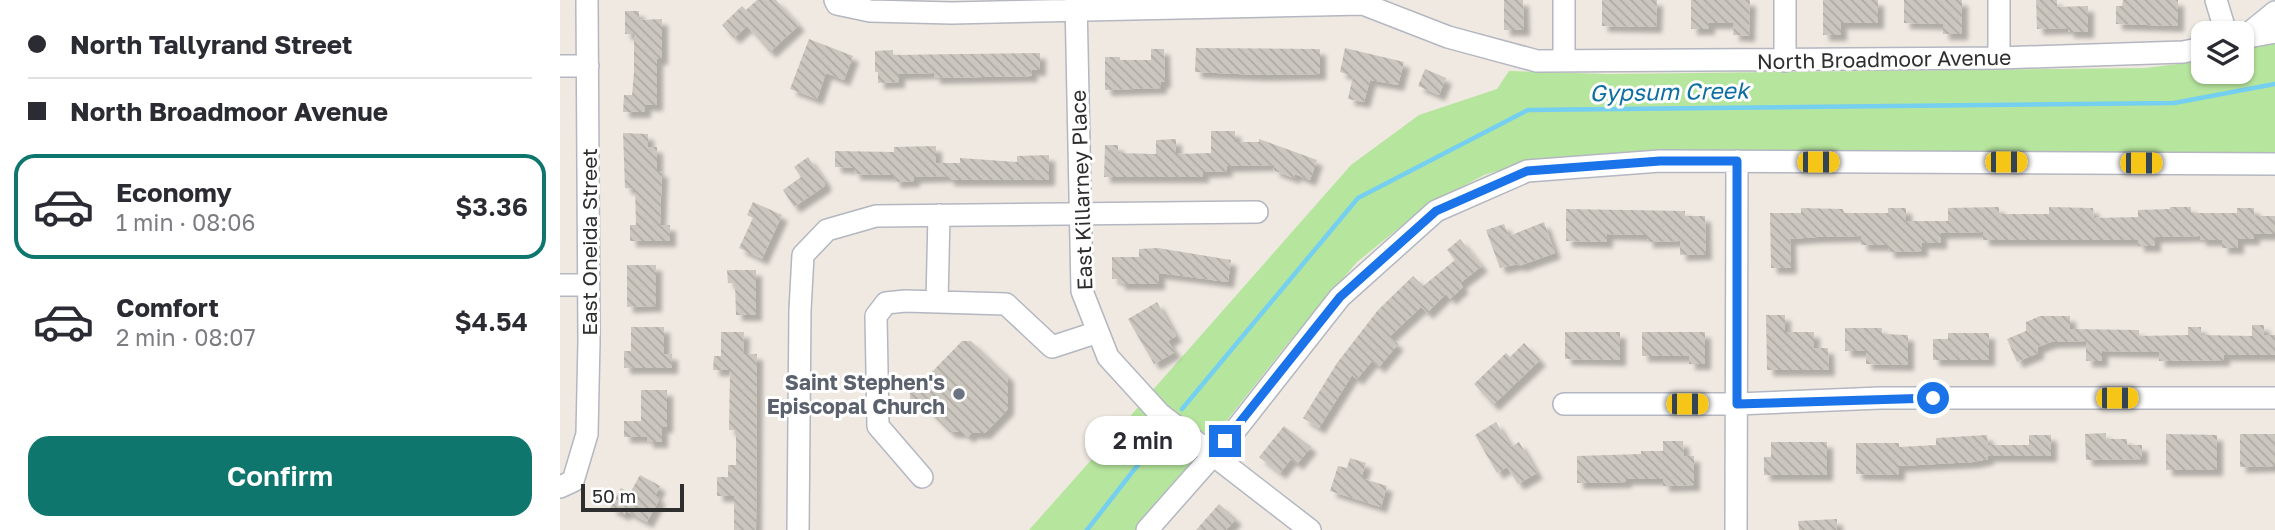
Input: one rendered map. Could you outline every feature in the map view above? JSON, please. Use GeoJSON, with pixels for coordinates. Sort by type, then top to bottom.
{"type":"FeatureCollection","features":[{"type":"Feature","properties":{"kind":"street","name":"East Oneida Street"},"geometry":{"type":"LineString","coordinates":[[566,484],[587,433],[587,0]]}},
{"type":"Feature","properties":{"kind":"street"},"geometry":{"type":"LineString","coordinates":[[1564,0],[1564,61]]}},
{"type":"Feature","properties":{"kind":"street"},"geometry":{"type":"LineString","coordinates":[[1785,0],[1785,61]]}},
{"type":"Feature","properties":{"kind":"street"},"geometry":{"type":"LineString","coordinates":[[1999,0],[1999,58]]}},
{"type":"Feature","properties":{"kind":"street"},"geometry":{"type":"LineString","coordinates":[[2216,0],[2228,21]]}},
{"type":"Feature","properties":{"kind":"street"},"geometry":{"type":"LineString","coordinates":[[836,2],[884,11],[952,13],[1076,5],[1363,2]]}},
{"type":"Feature","properties":{"kind":"street","name":"North Broadmoor Avenue"},"geometry":{"type":"LineString","coordinates":[[1363,2],[1448,37],[1537,61],[1999,58],[2191,50]]}},
{"type":"Feature","properties":{"kind":"street","name":"East Killarney Place"},"geometry":{"type":"LineString","coordinates":[[1076,5],[1082,291],[1108,357],[1160,414],[1310,530]]}},
{"type":"Feature","properties":{"kind":"street"},"geometry":{"type":"LineString","coordinates":[[2254,25],[2275,12]]}},
{"type":"Feature","properties":{"kind":"street"},"geometry":{"type":"LineString","coordinates":[[2254,34],[2275,32]]}},
{"type":"Feature","properties":{"kind":"street"},"geometry":{"type":"LineString","coordinates":[[560,66],[588,66]]}},
{"type":"Feature","properties":{"kind":"street"},"geometry":{"type":"LineString","coordinates":[[1147,530],[1214,455],[1340,297],[1436,211],[1527,171],[1660,161],[2275,164]]}},
{"type":"Feature","properties":{"kind":"street"},"geometry":{"type":"LineString","coordinates":[[1737,161],[1737,530]]}},
{"type":"Feature","properties":{"kind":"street"},"geometry":{"type":"LineString","coordinates":[[798,530],[803,255],[827,230],[876,216],[1257,212]]}},
{"type":"Feature","properties":{"kind":"street"},"geometry":{"type":"LineString","coordinates":[[937,302],[939,215]]}},
{"type":"Feature","properties":{"kind":"street"},"geometry":{"type":"LineString","coordinates":[[560,285],[588,285]]}},
{"type":"Feature","properties":{"kind":"street"},"geometry":{"type":"LineString","coordinates":[[922,477],[878,426],[876,316],[886,303],[1006,304],[1052,347],[1098,332]]}},
{"type":"Feature","properties":{"kind":"street"},"geometry":{"type":"LineString","coordinates":[[1564,404],[1737,404],[1880,398],[2275,398]]}},
{"type":"Feature","properties":{"kind":"green space"},"geometry":{"type":"Polygon","coordinates":[[[2275,37],[2275,156],[1612,154],[1529,162],[1484,175],[1426,206],[1357,262],[1288,343],[1213,438],[1204,436],[1151,392],[1351,165],[1419,115],[1497,89],[1509,71],[1608,74],[2145,68],[2191,62],[2191,84],[2254,84],[2254,46],[2275,37]]]}},
{"type":"Feature","properties":{"kind":"green space"},"geometry":{"type":"Polygon","coordinates":[[[1140,405],[1194,454],[1192,468],[1138,530],[1029,530],[1140,405]]]}},
{"type":"Feature","properties":{"kind":"building"},"geometry":{"type":"Polygon","coordinates":[[[757,0],[776,0],[799,25],[770,52],[747,26],[734,38],[722,25],[742,6],[746,10],[757,0]]]}},
{"type":"Feature","properties":{"kind":"building"},"geometry":{"type":"Polygon","coordinates":[[[1504,0],[1523,0],[1524,30],[1504,30],[1504,0]]]}},
{"type":"Feature","properties":{"kind":"building"},"geometry":{"type":"Polygon","coordinates":[[[1602,0],[1657,0],[1656,27],[1602,26],[1602,0]]]}},
{"type":"Feature","properties":{"kind":"building"},"geometry":{"type":"Polygon","coordinates":[[[1691,0],[1750,0],[1749,36],[1733,35],[1734,23],[1709,23],[1709,29],[1691,29],[1691,0]]]}},
{"type":"Feature","properties":{"kind":"building"},"geometry":{"type":"Polygon","coordinates":[[[1823,0],[1878,0],[1878,23],[1841,23],[1841,35],[1823,35],[1823,0]]]}},
{"type":"Feature","properties":{"kind":"building"},"geometry":{"type":"Polygon","coordinates":[[[1904,0],[1962,0],[1962,34],[1943,34],[1943,24],[1904,23],[1904,0]]]}},
{"type":"Feature","properties":{"kind":"building"},"geometry":{"type":"Polygon","coordinates":[[[2036,0],[2057,0],[2057,7],[2088,6],[2088,32],[2068,32],[2068,28],[2037,29],[2036,0]]]}},
{"type":"Feature","properties":{"kind":"building"},"geometry":{"type":"Polygon","coordinates":[[[2123,0],[2178,0],[2178,26],[2116,24],[2116,6],[2122,6],[2123,0]]]}},
{"type":"Feature","properties":{"kind":"building"},"geometry":{"type":"Polygon","coordinates":[[[625,11],[639,11],[639,20],[662,19],[662,59],[657,59],[657,105],[645,105],[645,112],[623,112],[624,95],[632,95],[634,72],[634,34],[625,34],[625,11]]]}},
{"type":"Feature","properties":{"kind":"building"},"geometry":{"type":"Polygon","coordinates":[[[809,39],[853,56],[844,80],[826,73],[817,99],[790,89],[809,39]]]}},
{"type":"Feature","properties":{"kind":"building"},"geometry":{"type":"Polygon","coordinates":[[[1196,48],[1320,49],[1320,74],[1195,72],[1196,48]]]}},
{"type":"Feature","properties":{"kind":"building"},"geometry":{"type":"Polygon","coordinates":[[[1345,48],[1404,62],[1398,85],[1370,80],[1364,102],[1348,99],[1353,76],[1340,72],[1345,48]]]}},
{"type":"Feature","properties":{"kind":"building"},"geometry":{"type":"Polygon","coordinates":[[[1151,49],[1164,49],[1165,82],[1161,82],[1161,88],[1105,90],[1105,57],[1151,60],[1151,49]]]}},
{"type":"Feature","properties":{"kind":"building"},"geometry":{"type":"Polygon","coordinates":[[[893,50],[893,55],[1040,53],[1040,70],[1031,70],[1032,76],[934,78],[934,73],[899,74],[899,82],[878,83],[875,51],[893,50]]]}},
{"type":"Feature","properties":{"kind":"building"},"geometry":{"type":"Polygon","coordinates":[[[1425,69],[1446,78],[1439,95],[1418,86],[1425,69]]]}},
{"type":"Feature","properties":{"kind":"building"},"geometry":{"type":"Polygon","coordinates":[[[1211,131],[1235,131],[1235,142],[1259,142],[1259,139],[1317,160],[1310,180],[1295,174],[1294,178],[1273,170],[1275,165],[1226,166],[1227,171],[1203,172],[1203,177],[1104,177],[1105,145],[1118,145],[1118,153],[1156,154],[1156,140],[1176,139],[1176,154],[1211,153],[1211,131]]]}},
{"type":"Feature","properties":{"kind":"building"},"geometry":{"type":"Polygon","coordinates":[[[623,133],[648,134],[648,147],[657,147],[657,171],[662,171],[660,225],[670,225],[670,241],[630,241],[630,225],[636,225],[635,189],[625,188],[623,133]]]}},
{"type":"Feature","properties":{"kind":"building"},"geometry":{"type":"Polygon","coordinates":[[[936,146],[936,163],[960,163],[960,158],[1017,162],[1017,156],[1049,155],[1049,180],[948,180],[948,176],[914,177],[914,181],[894,182],[894,175],[854,174],[854,168],[835,167],[835,151],[894,152],[894,147],[936,146]]]}},
{"type":"Feature","properties":{"kind":"building"},"geometry":{"type":"Polygon","coordinates":[[[808,157],[825,181],[825,186],[794,207],[783,190],[801,177],[794,167],[808,157]]]}},
{"type":"Feature","properties":{"kind":"building"},"geometry":{"type":"Polygon","coordinates":[[[753,202],[782,215],[762,259],[739,248],[753,218],[747,215],[753,202]]]}},
{"type":"Feature","properties":{"kind":"building"},"geometry":{"type":"Polygon","coordinates":[[[1999,207],[1999,214],[2049,214],[2049,207],[2093,208],[2094,218],[2138,217],[2138,210],[2170,207],[2191,207],[2191,213],[2237,213],[2237,208],[2254,208],[2254,216],[2275,216],[2275,234],[2254,234],[2254,239],[2238,239],[2238,248],[2222,248],[2222,240],[2200,240],[2200,236],[2155,237],[2155,246],[2138,246],[2138,240],[1983,240],[1983,232],[1941,233],[1941,243],[1922,243],[1922,251],[1888,252],[1888,245],[1861,245],[1861,236],[1817,237],[1790,239],[1791,268],[1771,268],[1770,213],[1801,213],[1801,208],[1843,209],[1844,213],[1888,213],[1888,208],[1906,208],[1906,221],[1948,221],[1948,208],[1999,207]]]}},
{"type":"Feature","properties":{"kind":"building"},"geometry":{"type":"Polygon","coordinates":[[[1566,209],[1685,211],[1685,216],[1705,216],[1706,254],[1680,255],[1680,241],[1647,242],[1647,235],[1607,234],[1607,242],[1566,241],[1566,209]]]}},
{"type":"Feature","properties":{"kind":"building"},"geometry":{"type":"Polygon","coordinates":[[[1544,222],[1555,253],[1519,266],[1500,268],[1486,230],[1504,224],[1509,236],[1544,222]]]}},
{"type":"Feature","properties":{"kind":"building"},"geometry":{"type":"Polygon","coordinates":[[[1460,239],[1482,266],[1460,283],[1463,287],[1450,299],[1446,294],[1427,313],[1421,307],[1389,337],[1398,344],[1379,367],[1372,361],[1357,379],[1352,375],[1319,428],[1303,418],[1337,363],[1378,310],[1413,276],[1423,286],[1455,260],[1447,250],[1460,239]]]}},
{"type":"Feature","properties":{"kind":"building"},"geometry":{"type":"Polygon","coordinates":[[[1158,248],[1231,260],[1228,282],[1159,273],[1159,284],[1119,284],[1119,279],[1112,279],[1112,257],[1139,257],[1139,249],[1158,248]]]}},
{"type":"Feature","properties":{"kind":"building"},"geometry":{"type":"Polygon","coordinates":[[[627,265],[656,265],[656,306],[627,307],[627,265]]]}},
{"type":"Feature","properties":{"kind":"building"},"geometry":{"type":"Polygon","coordinates":[[[727,270],[756,270],[756,315],[736,315],[735,283],[728,283],[727,270]]]}},
{"type":"Feature","properties":{"kind":"building"},"geometry":{"type":"Polygon","coordinates":[[[1157,302],[1176,336],[1168,341],[1175,352],[1154,364],[1128,319],[1157,302]]]}},
{"type":"Feature","properties":{"kind":"building"},"geometry":{"type":"Polygon","coordinates":[[[1766,315],[1785,315],[1785,332],[1814,332],[1814,348],[1828,348],[1829,370],[1767,370],[1766,315]]]}},
{"type":"Feature","properties":{"kind":"building"},"geometry":{"type":"Polygon","coordinates":[[[2040,316],[2070,316],[2070,329],[2139,330],[2139,336],[2188,335],[2188,327],[2201,327],[2201,335],[2252,336],[2252,325],[2264,325],[2264,335],[2275,335],[2275,355],[2224,355],[2224,360],[2159,361],[2159,352],[2102,351],[2102,361],[2086,361],[2086,341],[2051,342],[2038,347],[2038,353],[2017,362],[2007,339],[2026,331],[2026,322],[2040,316]]]}},
{"type":"Feature","properties":{"kind":"building"},"geometry":{"type":"Polygon","coordinates":[[[631,327],[664,327],[664,354],[672,354],[672,368],[624,368],[624,351],[631,351],[631,327]]]}},
{"type":"Feature","properties":{"kind":"building"},"geometry":{"type":"Polygon","coordinates":[[[1845,328],[1882,328],[1882,334],[1908,335],[1908,365],[1866,364],[1866,351],[1845,351],[1845,328]]]}},
{"type":"Feature","properties":{"kind":"building"},"geometry":{"type":"Polygon","coordinates":[[[721,332],[744,332],[743,354],[757,354],[756,530],[734,530],[734,496],[717,496],[717,477],[728,477],[728,465],[736,465],[736,430],[729,430],[730,370],[713,370],[714,356],[721,356],[721,332]]]}},
{"type":"Feature","properties":{"kind":"building"},"geometry":{"type":"Polygon","coordinates":[[[1565,332],[1620,332],[1620,360],[1565,359],[1565,332]]]}},
{"type":"Feature","properties":{"kind":"building"},"geometry":{"type":"Polygon","coordinates":[[[1642,332],[1705,332],[1705,364],[1689,364],[1689,356],[1642,356],[1642,332]]]}},
{"type":"Feature","properties":{"kind":"building"},"geometry":{"type":"Polygon","coordinates":[[[1948,333],[1989,333],[1989,360],[1933,360],[1933,339],[1948,339],[1948,333]]]}},
{"type":"Feature","properties":{"kind":"building","name":"Saint Stephen's Episcopal Church"},"geometry":{"type":"Polygon","coordinates":[[[962,341],[971,341],[1008,376],[1008,409],[985,433],[972,433],[968,437],[962,432],[950,432],[928,410],[928,401],[910,401],[910,386],[927,386],[927,377],[962,341]]]}},
{"type":"Feature","properties":{"kind":"building"},"geometry":{"type":"Polygon","coordinates":[[[1524,343],[1540,360],[1493,405],[1474,384],[1506,353],[1510,357],[1524,343]]]}},
{"type":"Feature","properties":{"kind":"building"},"geometry":{"type":"Polygon","coordinates":[[[641,390],[667,390],[667,427],[662,427],[662,442],[647,442],[647,437],[624,437],[624,421],[641,421],[641,390]]]}},
{"type":"Feature","properties":{"kind":"building"},"geometry":{"type":"Polygon","coordinates":[[[1496,422],[1511,447],[1519,442],[1537,473],[1518,484],[1507,467],[1497,473],[1475,435],[1496,422]]]}},
{"type":"Feature","properties":{"kind":"building"},"geometry":{"type":"Polygon","coordinates":[[[1284,426],[1311,447],[1297,464],[1291,459],[1280,473],[1259,457],[1284,426]]]}},
{"type":"Feature","properties":{"kind":"building"},"geometry":{"type":"Polygon","coordinates":[[[2106,433],[2106,439],[2127,439],[2127,445],[2142,445],[2142,459],[2086,460],[2085,434],[2106,433]]]}},
{"type":"Feature","properties":{"kind":"building"},"geometry":{"type":"Polygon","coordinates":[[[2166,434],[2217,435],[2217,470],[2166,470],[2166,434]]]}},
{"type":"Feature","properties":{"kind":"building"},"geometry":{"type":"Polygon","coordinates":[[[2240,434],[2275,434],[2275,466],[2240,467],[2240,434]]]}},
{"type":"Feature","properties":{"kind":"building"},"geometry":{"type":"Polygon","coordinates":[[[1987,435],[1988,445],[2029,445],[2029,435],[2051,435],[2051,456],[1988,456],[1988,459],[1973,462],[1899,466],[1899,475],[1856,474],[1856,443],[1899,443],[1899,447],[1936,445],[1936,438],[1987,435]]]}},
{"type":"Feature","properties":{"kind":"building"},"geometry":{"type":"Polygon","coordinates":[[[1663,441],[1683,441],[1684,456],[1694,456],[1694,485],[1663,486],[1663,479],[1577,483],[1577,456],[1663,451],[1663,441]]]}},
{"type":"Feature","properties":{"kind":"building"},"geometry":{"type":"Polygon","coordinates":[[[1771,442],[1827,442],[1827,475],[1764,475],[1764,457],[1771,457],[1771,442]]]}},
{"type":"Feature","properties":{"kind":"building"},"geometry":{"type":"Polygon","coordinates":[[[1350,458],[1366,463],[1361,478],[1387,486],[1381,507],[1330,491],[1338,466],[1347,468],[1350,458]]]}},
{"type":"Feature","properties":{"kind":"building"},"geometry":{"type":"Polygon","coordinates":[[[640,475],[660,486],[655,496],[660,498],[647,522],[626,511],[624,515],[610,508],[621,488],[630,493],[640,475]]]}},
{"type":"Feature","properties":{"kind":"building"},"geometry":{"type":"Polygon","coordinates":[[[1219,504],[1236,519],[1226,530],[1196,530],[1219,504]]]}},
{"type":"Feature","properties":{"kind":"building"},"geometry":{"type":"Polygon","coordinates":[[[1837,519],[1837,530],[1799,530],[1798,521],[1837,519]]]}},
{"type":"Feature","properties":{"kind":"waterway","name":"Gypsum Creek"},"geometry":{"type":"LineString","coordinates":[[1182,409],[1358,198],[1528,110],[2174,103],[2275,84]]}},
{"type":"Feature","properties":{"kind":"waterway","name":"Gypsum Creek"},"geometry":{"type":"LineString","coordinates":[[1087,530],[1162,434]]}},
{"type":"Feature","properties":{"kind":"place","name":"Saint Stephen's Episcopal Church"},"geometry":{"type":"Point","coordinates":[959,394]}},
{"type":"Feature","properties":{"kind":"route"},"geometry":{"type":"LineString","coordinates":[[1225,441],[1340,297],[1436,211],[1527,171],[1660,161],[1737,161],[1737,404],[1933,398]]}}]}
